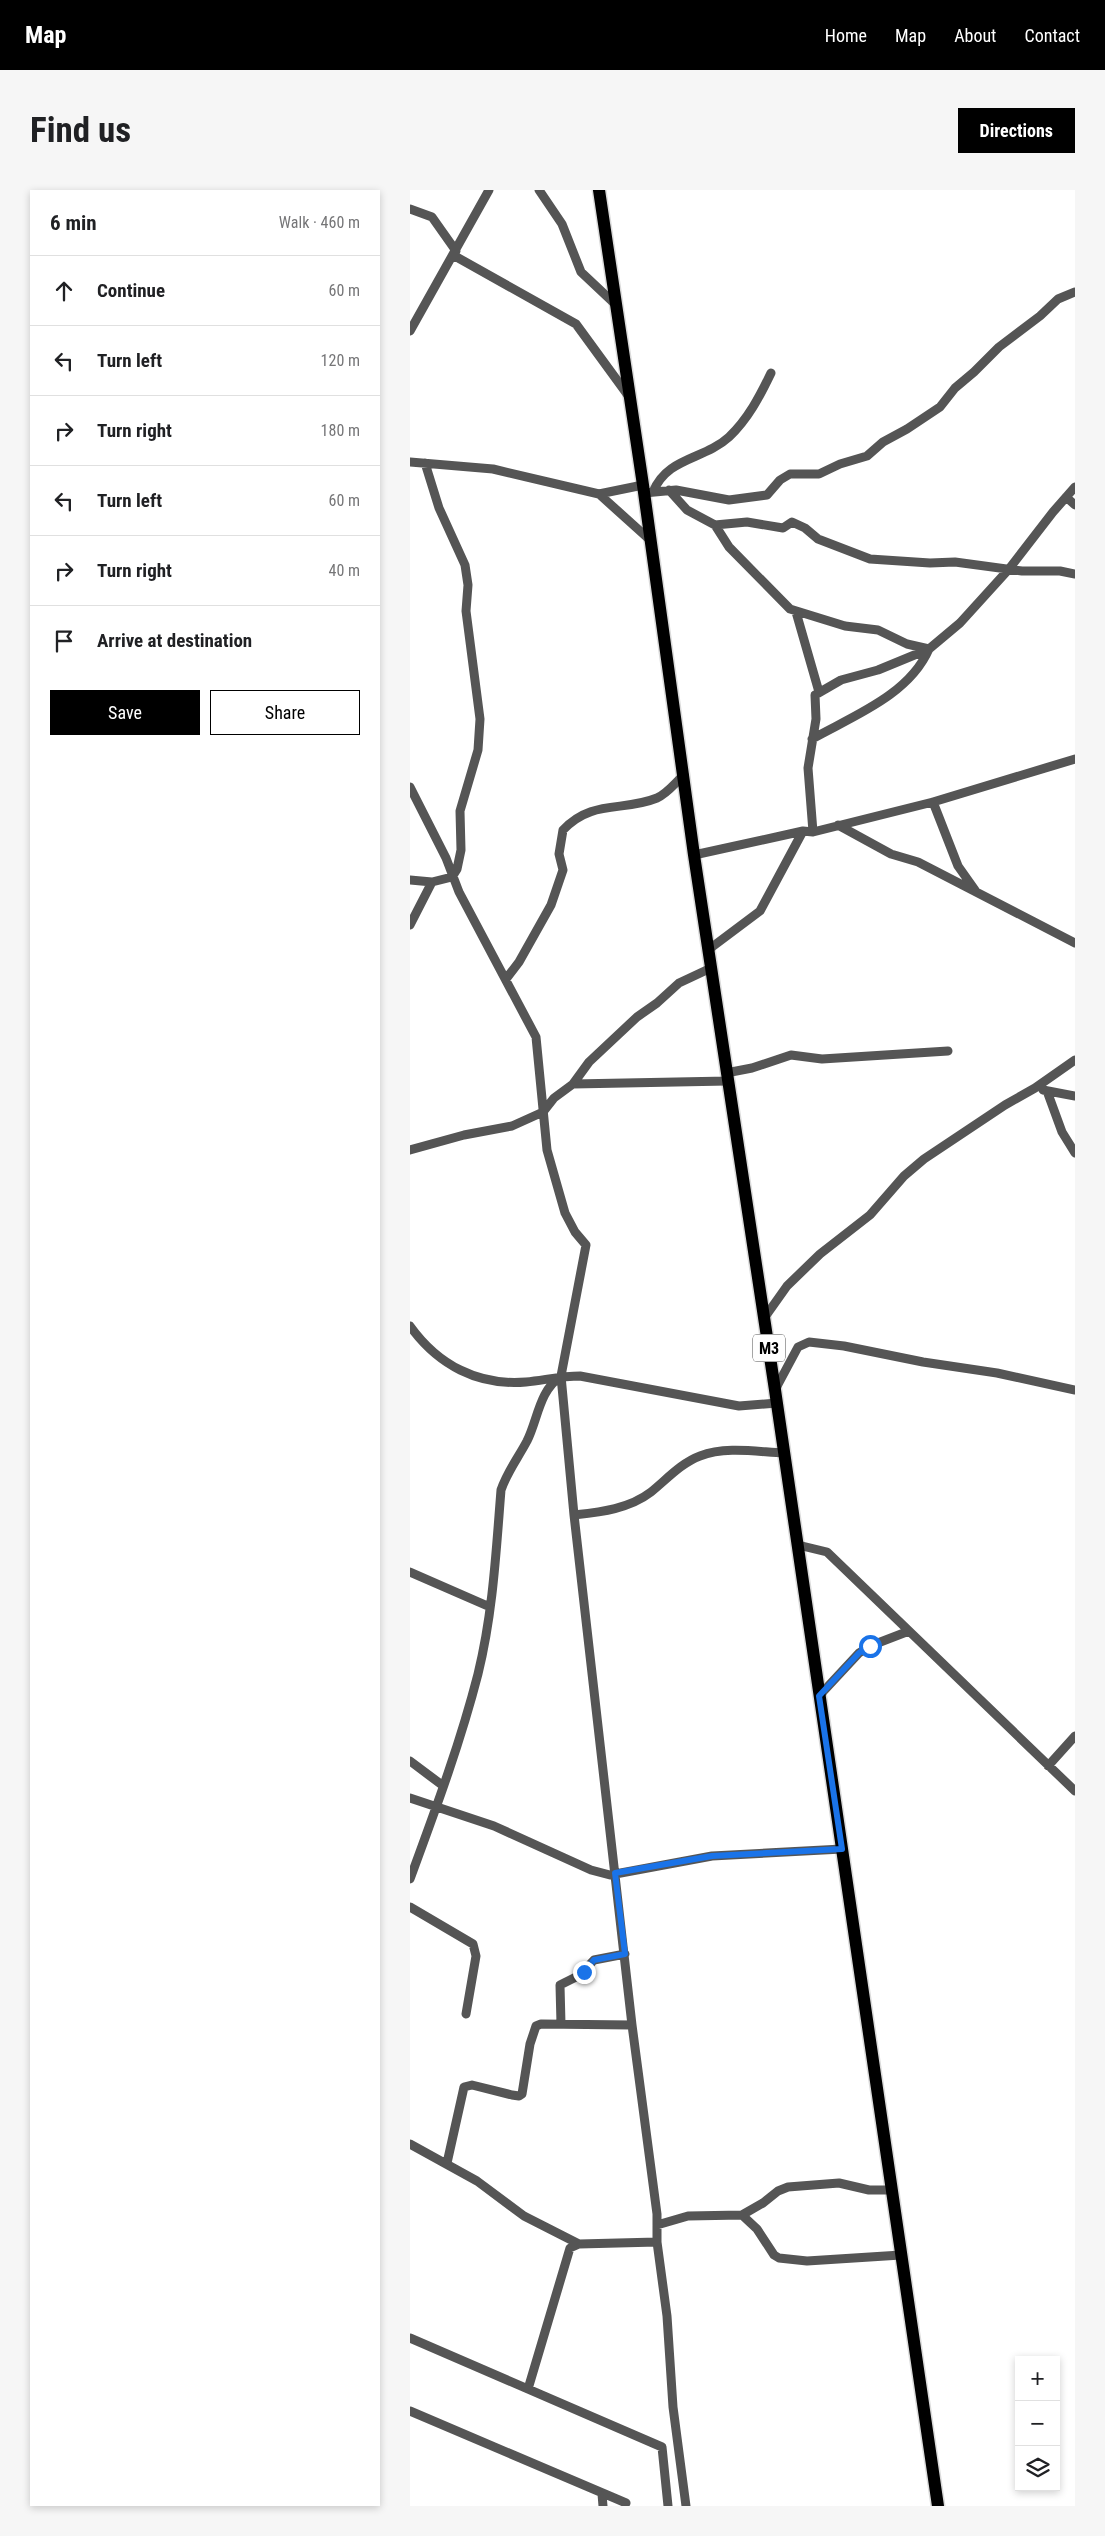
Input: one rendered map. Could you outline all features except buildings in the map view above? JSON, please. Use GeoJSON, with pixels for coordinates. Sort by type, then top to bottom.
{"type":"FeatureCollection","features":[{"type":"Feature","properties":{"kind":"main road","name":"M3"},"geometry":{"type":"LineString","coordinates":[[599,190],[630,398],[647,490],[650,540],[694,855],[765,1318],[938,2506]]}},
{"type":"Feature","properties":{"kind":"street"},"geometry":{"type":"LineString","coordinates":[[410,331],[489,190]]}},
{"type":"Feature","properties":{"kind":"street"},"geometry":{"type":"LineString","coordinates":[[539,190],[562,224],[581,272],[615,304]]}},
{"type":"Feature","properties":{"kind":"street"},"geometry":{"type":"LineString","coordinates":[[410,209],[432,217],[455,253],[576,324],[630,398]]}},
{"type":"Feature","properties":{"kind":"street"},"geometry":{"type":"LineString","coordinates":[[410,462],[493,469],[599,494],[669,490],[729,500],[767,495],[780,480],[790,474],[819,474],[840,464],[867,456],[883,442],[940,407],[955,388],[999,347],[1040,316],[1058,299],[1075,292]]}},
{"type":"Feature","properties":{"kind":"street"},"geometry":{"type":"LineString","coordinates":[[647,490],[664,472],[706,452],[728,438],[748,414],[771,373]]}},
{"type":"Feature","properties":{"kind":"street"},"geometry":{"type":"LineString","coordinates":[[425,463],[439,508],[464,565],[468,585],[466,611],[480,718],[478,750],[460,811],[459,862],[452,877]]}},
{"type":"Feature","properties":{"kind":"street"},"geometry":{"type":"LineString","coordinates":[[708,950],[760,911],[808,831],[808,783],[812,738],[816,719],[815,695],[841,680],[878,670],[929,649],[960,623],[1009,569],[1075,487]]}},
{"type":"Feature","properties":{"kind":"street"},"geometry":{"type":"LineString","coordinates":[[669,490],[687,510],[715,525],[729,547],[790,609],[845,626],[878,630],[907,644],[929,649]]}},
{"type":"Feature","properties":{"kind":"street"},"geometry":{"type":"LineString","coordinates":[[599,494],[650,540]]}},
{"type":"Feature","properties":{"kind":"street"},"geometry":{"type":"LineString","coordinates":[[1066,497],[1075,505]]}},
{"type":"Feature","properties":{"kind":"street"},"geometry":{"type":"LineString","coordinates":[[715,525],[748,522],[783,528],[792,522],[805,528],[818,539],[870,559],[930,563],[972,563],[1009,569],[1060,571],[1075,574]]}},
{"type":"Feature","properties":{"kind":"street"},"geometry":{"type":"LineString","coordinates":[[796,612],[819,692]]}},
{"type":"Feature","properties":{"kind":"street"},"geometry":{"type":"LineString","coordinates":[[812,738],[853,719],[882,699],[917,668],[929,649]]}},
{"type":"Feature","properties":{"kind":"street"},"geometry":{"type":"LineString","coordinates":[[694,855],[838,825],[933,802],[1075,759]]}},
{"type":"Feature","properties":{"kind":"street"},"geometry":{"type":"LineString","coordinates":[[506,979],[519,962],[551,905],[563,870],[559,854],[562,830],[578,816],[590,810],[658,798],[684,775]]}},
{"type":"Feature","properties":{"kind":"street"},"geometry":{"type":"LineString","coordinates":[[410,786],[446,858],[452,877],[536,1037],[547,1150],[565,1213],[575,1232],[586,1246],[561,1376],[574,1515],[632,2025],[657,2225],[657,2242],[665,2291],[672,2407],[686,2506]]}},
{"type":"Feature","properties":{"kind":"street"},"geometry":{"type":"LineString","coordinates":[[933,802],[958,866],[978,894]]}},
{"type":"Feature","properties":{"kind":"street"},"geometry":{"type":"LineString","coordinates":[[838,825],[891,854],[918,862],[978,894],[1037,921],[1075,943]]}},
{"type":"Feature","properties":{"kind":"street"},"geometry":{"type":"LineString","coordinates":[[410,880],[432,882],[452,877]]}},
{"type":"Feature","properties":{"kind":"street"},"geometry":{"type":"LineString","coordinates":[[410,925],[432,882]]}},
{"type":"Feature","properties":{"kind":"street"},"geometry":{"type":"LineString","coordinates":[[410,1150],[464,1135],[512,1126],[543,1112],[554,1098],[573,1084],[588,1062],[637,1017],[657,1003],[679,983],[711,968]]}},
{"type":"Feature","properties":{"kind":"street"},"geometry":{"type":"LineString","coordinates":[[573,1084],[727,1077],[791,1055],[822,1059],[948,1051]]}},
{"type":"Feature","properties":{"kind":"street"},"geometry":{"type":"LineString","coordinates":[[765,1318],[787,1286],[820,1254],[870,1215],[904,1176],[924,1159],[1075,1060]]}},
{"type":"Feature","properties":{"kind":"street"},"geometry":{"type":"LineString","coordinates":[[1035,1088],[1075,1096]]}},
{"type":"Feature","properties":{"kind":"street"},"geometry":{"type":"LineString","coordinates":[[1047,1091],[1062,1132],[1075,1153]]}},
{"type":"Feature","properties":{"kind":"street"},"geometry":{"type":"LineString","coordinates":[[410,1326],[428,1347],[464,1374],[485,1379],[518,1382],[561,1376],[605,1380],[739,1406],[776,1396],[798,1347],[809,1342],[844,1346],[924,1362],[1034,1380],[1075,1390]]}},
{"type":"Feature","properties":{"kind":"street"},"geometry":{"type":"LineString","coordinates":[[410,1879],[455,1752],[478,1673],[496,1573],[501,1490],[506,1477],[527,1440],[546,1390],[561,1376]]}},
{"type":"Feature","properties":{"kind":"street"},"geometry":{"type":"LineString","coordinates":[[574,1515],[613,1509],[632,1503],[649,1493],[689,1462],[712,1452],[784,1453]]}},
{"type":"Feature","properties":{"kind":"street"},"geometry":{"type":"LineString","coordinates":[[798,1545],[827,1552],[1075,1791]]}},
{"type":"Feature","properties":{"kind":"street"},"geometry":{"type":"LineString","coordinates":[[410,1572],[490,1607]]}},
{"type":"Feature","properties":{"kind":"street"},"geometry":{"type":"LineString","coordinates":[[819,1696],[859,1653],[870,1646],[909,1631]]}},
{"type":"Feature","properties":{"kind":"street"},"geometry":{"type":"LineString","coordinates":[[1048,1766],[1075,1736]]}},
{"type":"Feature","properties":{"kind":"street"},"geometry":{"type":"LineString","coordinates":[[410,1761],[442,1785]]}},
{"type":"Feature","properties":{"kind":"street"},"geometry":{"type":"LineString","coordinates":[[410,1798],[494,1826],[591,1870],[610,1875],[712,1856],[842,1849]]}},
{"type":"Feature","properties":{"kind":"street"},"geometry":{"type":"LineString","coordinates":[[410,1907],[473,1944],[476,1956],[466,2014]]}},
{"type":"Feature","properties":{"kind":"street"},"geometry":{"type":"LineString","coordinates":[[561,2024],[560,1985],[580,1975],[594,1960],[625,1954]]}},
{"type":"Feature","properties":{"kind":"street"},"geometry":{"type":"LineString","coordinates":[[447,2162],[464,2087],[472,2085],[519,2096],[524,2089],[530,2044],[536,2026],[542,2024],[632,2025]]}},
{"type":"Feature","properties":{"kind":"street"},"geometry":{"type":"LineString","coordinates":[[410,2144],[447,2162],[477,2181],[524,2216],[579,2244]]}},
{"type":"Feature","properties":{"kind":"street"},"geometry":{"type":"LineString","coordinates":[[657,2225],[688,2216],[742,2215],[763,2204],[778,2191],[788,2187],[838,2183],[869,2190],[891,2190]]}},
{"type":"Feature","properties":{"kind":"street"},"geometry":{"type":"LineString","coordinates":[[742,2215],[756,2230],[774,2255],[780,2258],[807,2261],[901,2255]]}},
{"type":"Feature","properties":{"kind":"street"},"geometry":{"type":"LineString","coordinates":[[528,2390],[568,2252],[573,2245],[657,2242]]}},
{"type":"Feature","properties":{"kind":"street"},"geometry":{"type":"LineString","coordinates":[[410,2338],[662,2447],[678,2444]]}},
{"type":"Feature","properties":{"kind":"street"},"geometry":{"type":"LineString","coordinates":[[410,2411],[626,2503]]}},
{"type":"Feature","properties":{"kind":"street"},"geometry":{"type":"LineString","coordinates":[[662,2447],[668,2506]]}},
{"type":"Feature","properties":{"kind":"street"},"geometry":{"type":"LineString","coordinates":[[602,2494],[603,2506]]}},
{"type":"Feature","properties":{"kind":"route"},"geometry":{"type":"LineString","coordinates":[[584,1972],[594,1960],[625,1954],[615,1873],[712,1856],[842,1849],[819,1696],[859,1653],[870,1646]]}}]}
